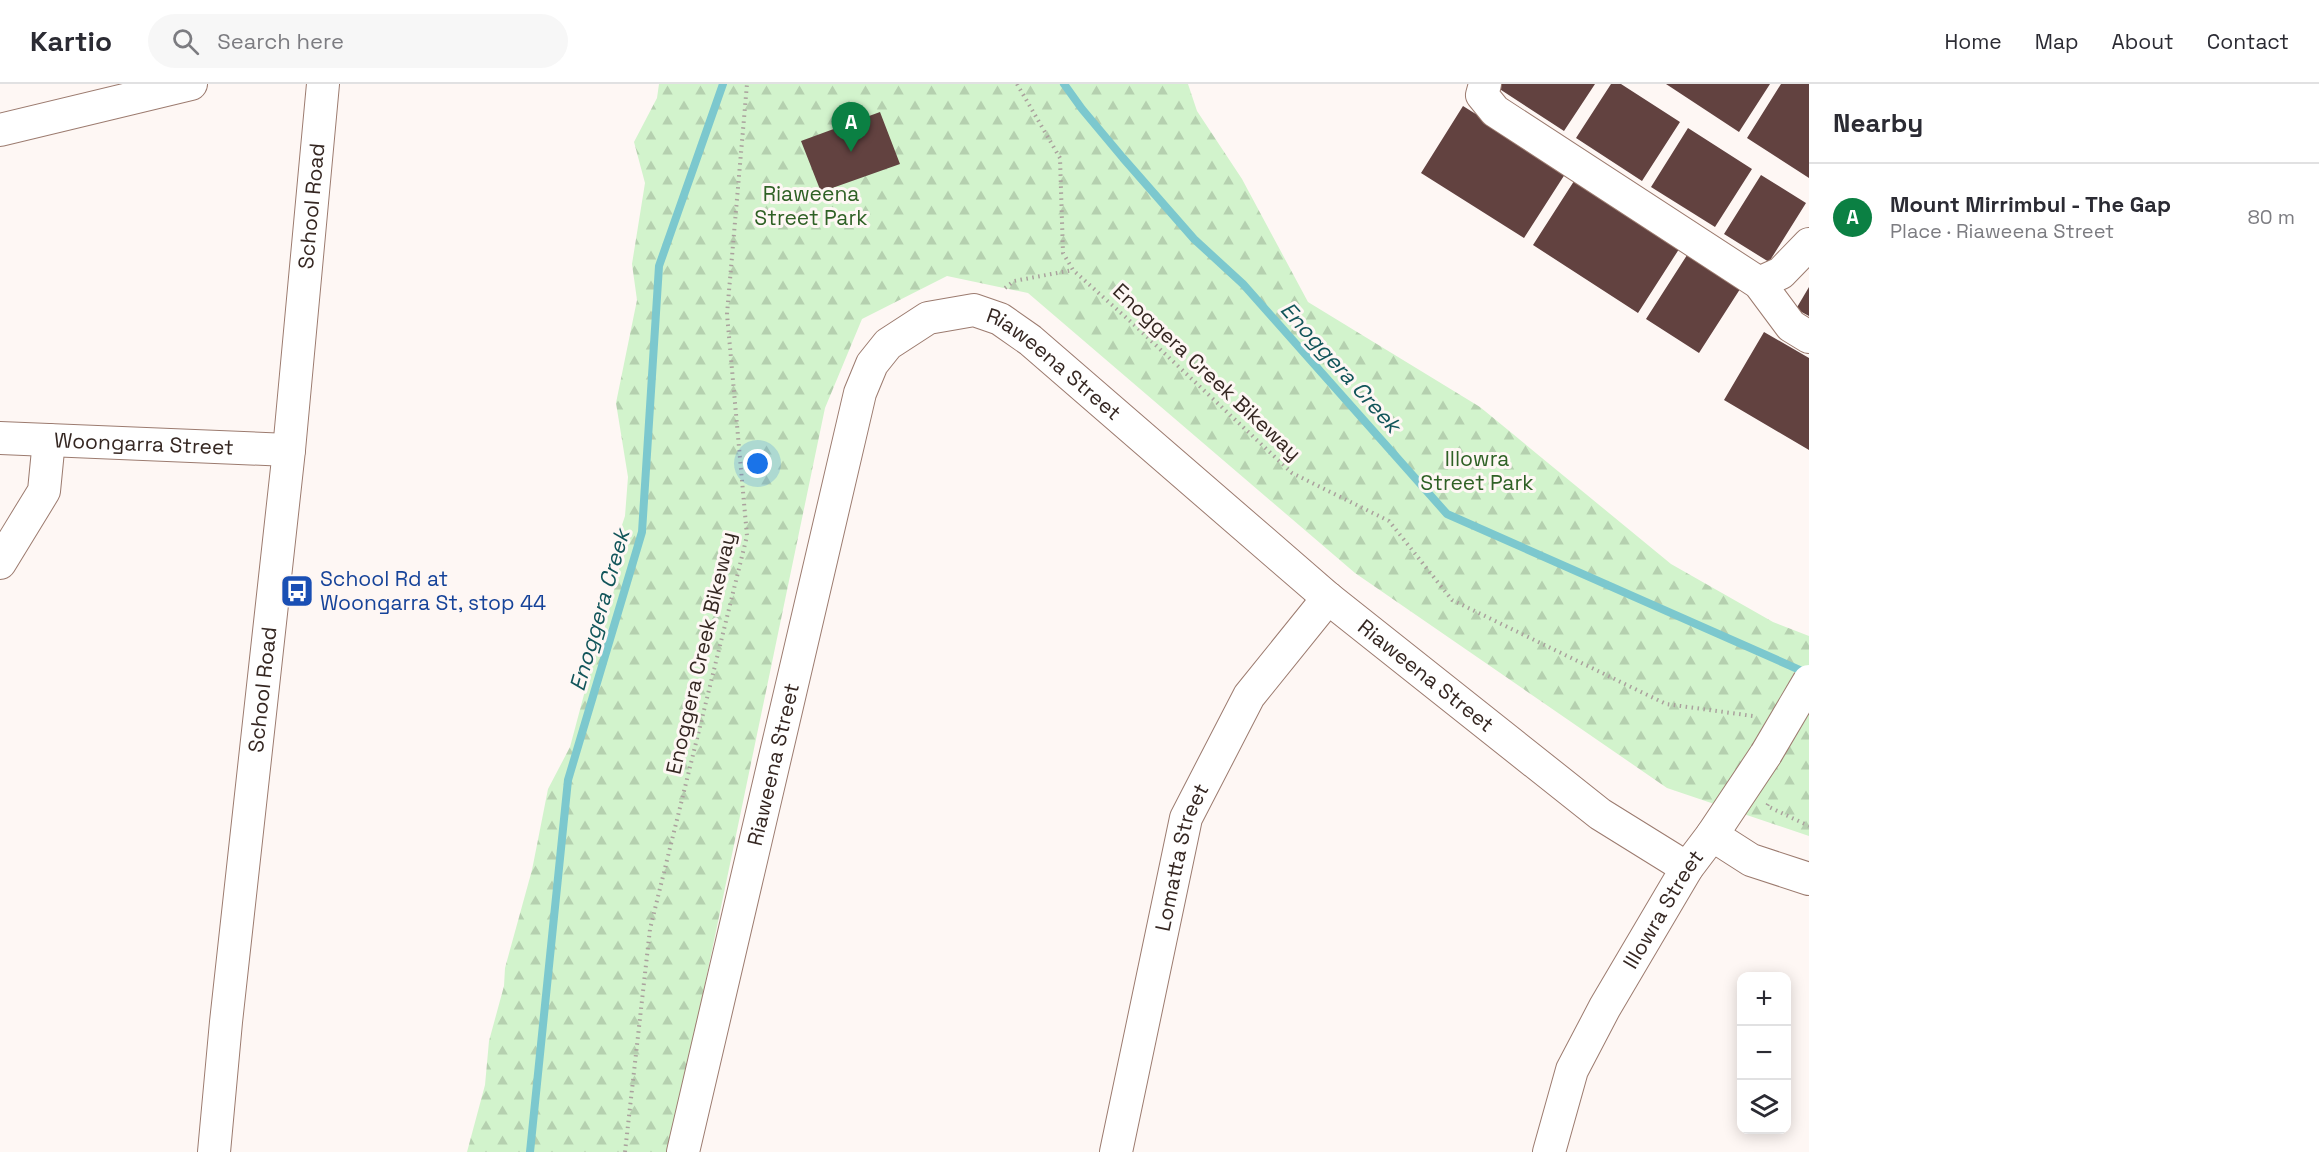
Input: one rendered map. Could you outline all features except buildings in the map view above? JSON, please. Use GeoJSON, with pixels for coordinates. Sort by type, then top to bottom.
{"type":"FeatureCollection","features":[{"type":"Feature","properties":{"kind":"street"},"geometry":{"type":"LineString","coordinates":[[0,130],[191,84]]}},
{"type":"Feature","properties":{"kind":"street"},"geometry":{"type":"LineString","coordinates":[[1485,84],[1482,95],[1495,111],[1760,283],[1791,326],[1809,337]]}},
{"type":"Feature","properties":{"kind":"street","name":"School Road"},"geometry":{"type":"LineString","coordinates":[[214,1152],[289,450],[318,85]]}},
{"type":"Feature","properties":{"kind":"street"},"geometry":{"type":"LineString","coordinates":[[1760,283],[1781,273],[1809,244]]}},
{"type":"Feature","properties":{"kind":"street","name":"Riaweena Street"},"geometry":{"type":"LineString","coordinates":[[683,1152],[860,393],[872,364],[888,344],[928,318],[974,310],[1000,320],[1030,340],[1328,598],[1600,814],[1687,868]]}},
{"type":"Feature","properties":{"kind":"street","name":"Woongarra Street"},"geometry":{"type":"LineString","coordinates":[[0,438],[289,450]]}},
{"type":"Feature","properties":{"kind":"street"},"geometry":{"type":"LineString","coordinates":[[0,563],[44,491],[49,440]]}},
{"type":"Feature","properties":{"kind":"street","name":"Lomatta Street"},"geometry":{"type":"LineString","coordinates":[[1116,1152],[1186,818],[1249,696],[1328,598]]}},
{"type":"Feature","properties":{"kind":"street","name":"Illowra Street"},"geometry":{"type":"LineString","coordinates":[[1549,1152],[1572,1070],[1627,968],[1687,868],[1712,835],[1766,753],[1809,681]]}},
{"type":"Feature","properties":{"kind":"street"},"geometry":{"type":"LineString","coordinates":[[1712,835],[1751,860],[1809,879]]}},
{"type":"Feature","properties":{"kind":"path","name":"Enoggera Creek Bikeway"},"geometry":{"type":"LineString","coordinates":[[625,1152],[650,929],[747,536],[727,314],[747,84]]}},
{"type":"Feature","properties":{"kind":"path","name":"Enoggera Creek Bikeway"},"geometry":{"type":"LineString","coordinates":[[1017,84],[1060,158],[1063,253],[1073,270],[1292,473],[1389,521],[1452,600],[1666,704],[1757,717]]}},
{"type":"Feature","properties":{"kind":"path"},"geometry":{"type":"LineString","coordinates":[[974,310],[1014,281],[1073,270]]}},
{"type":"Feature","properties":{"kind":"path"},"geometry":{"type":"LineString","coordinates":[[1772,796],[1767,806],[1809,826]]}},
{"type":"Feature","properties":{"kind":"green space","name":"Riaweena Street Park"},"geometry":{"type":"Polygon","coordinates":[[[659,84],[1188,84],[1197,111],[1242,179],[1308,302],[1480,407],[1671,564],[1773,622],[1809,636],[1809,836],[1667,788],[1355,573],[1028,293],[947,276],[862,319],[825,408],[670,1152],[467,1152],[485,1085],[489,1041],[504,986],[505,968],[532,870],[548,789],[570,747],[594,657],[601,642],[619,570],[618,537],[625,516],[628,477],[616,403],[637,300],[632,264],[645,183],[634,142],[657,98],[659,84]]]}},
{"type":"Feature","properties":{"kind":"waterway","name":"Enoggera Creek"},"geometry":{"type":"LineString","coordinates":[[530,1152],[568,780],[642,532],[659,266],[723,84]]}},
{"type":"Feature","properties":{"kind":"waterway","name":"Enoggera Creek"},"geometry":{"type":"LineString","coordinates":[[1064,84],[1123,158],[1194,239],[1243,284],[1447,514],[1809,674]]}},
{"type":"Feature","properties":{"kind":"place","name":"Mount Mirrimbul - The Gap"},"geometry":{"type":"Point","coordinates":[851,152]}},
{"type":"Feature","properties":{"kind":"place","name":"School Rd at Woongarra St, stop 44"},"geometry":{"type":"Point","coordinates":[297,591]}},
{"type":"Feature","properties":{"kind":"park label","name":"Illowra Street Park"},"geometry":{"type":"Point","coordinates":[1477,471]}}]}
